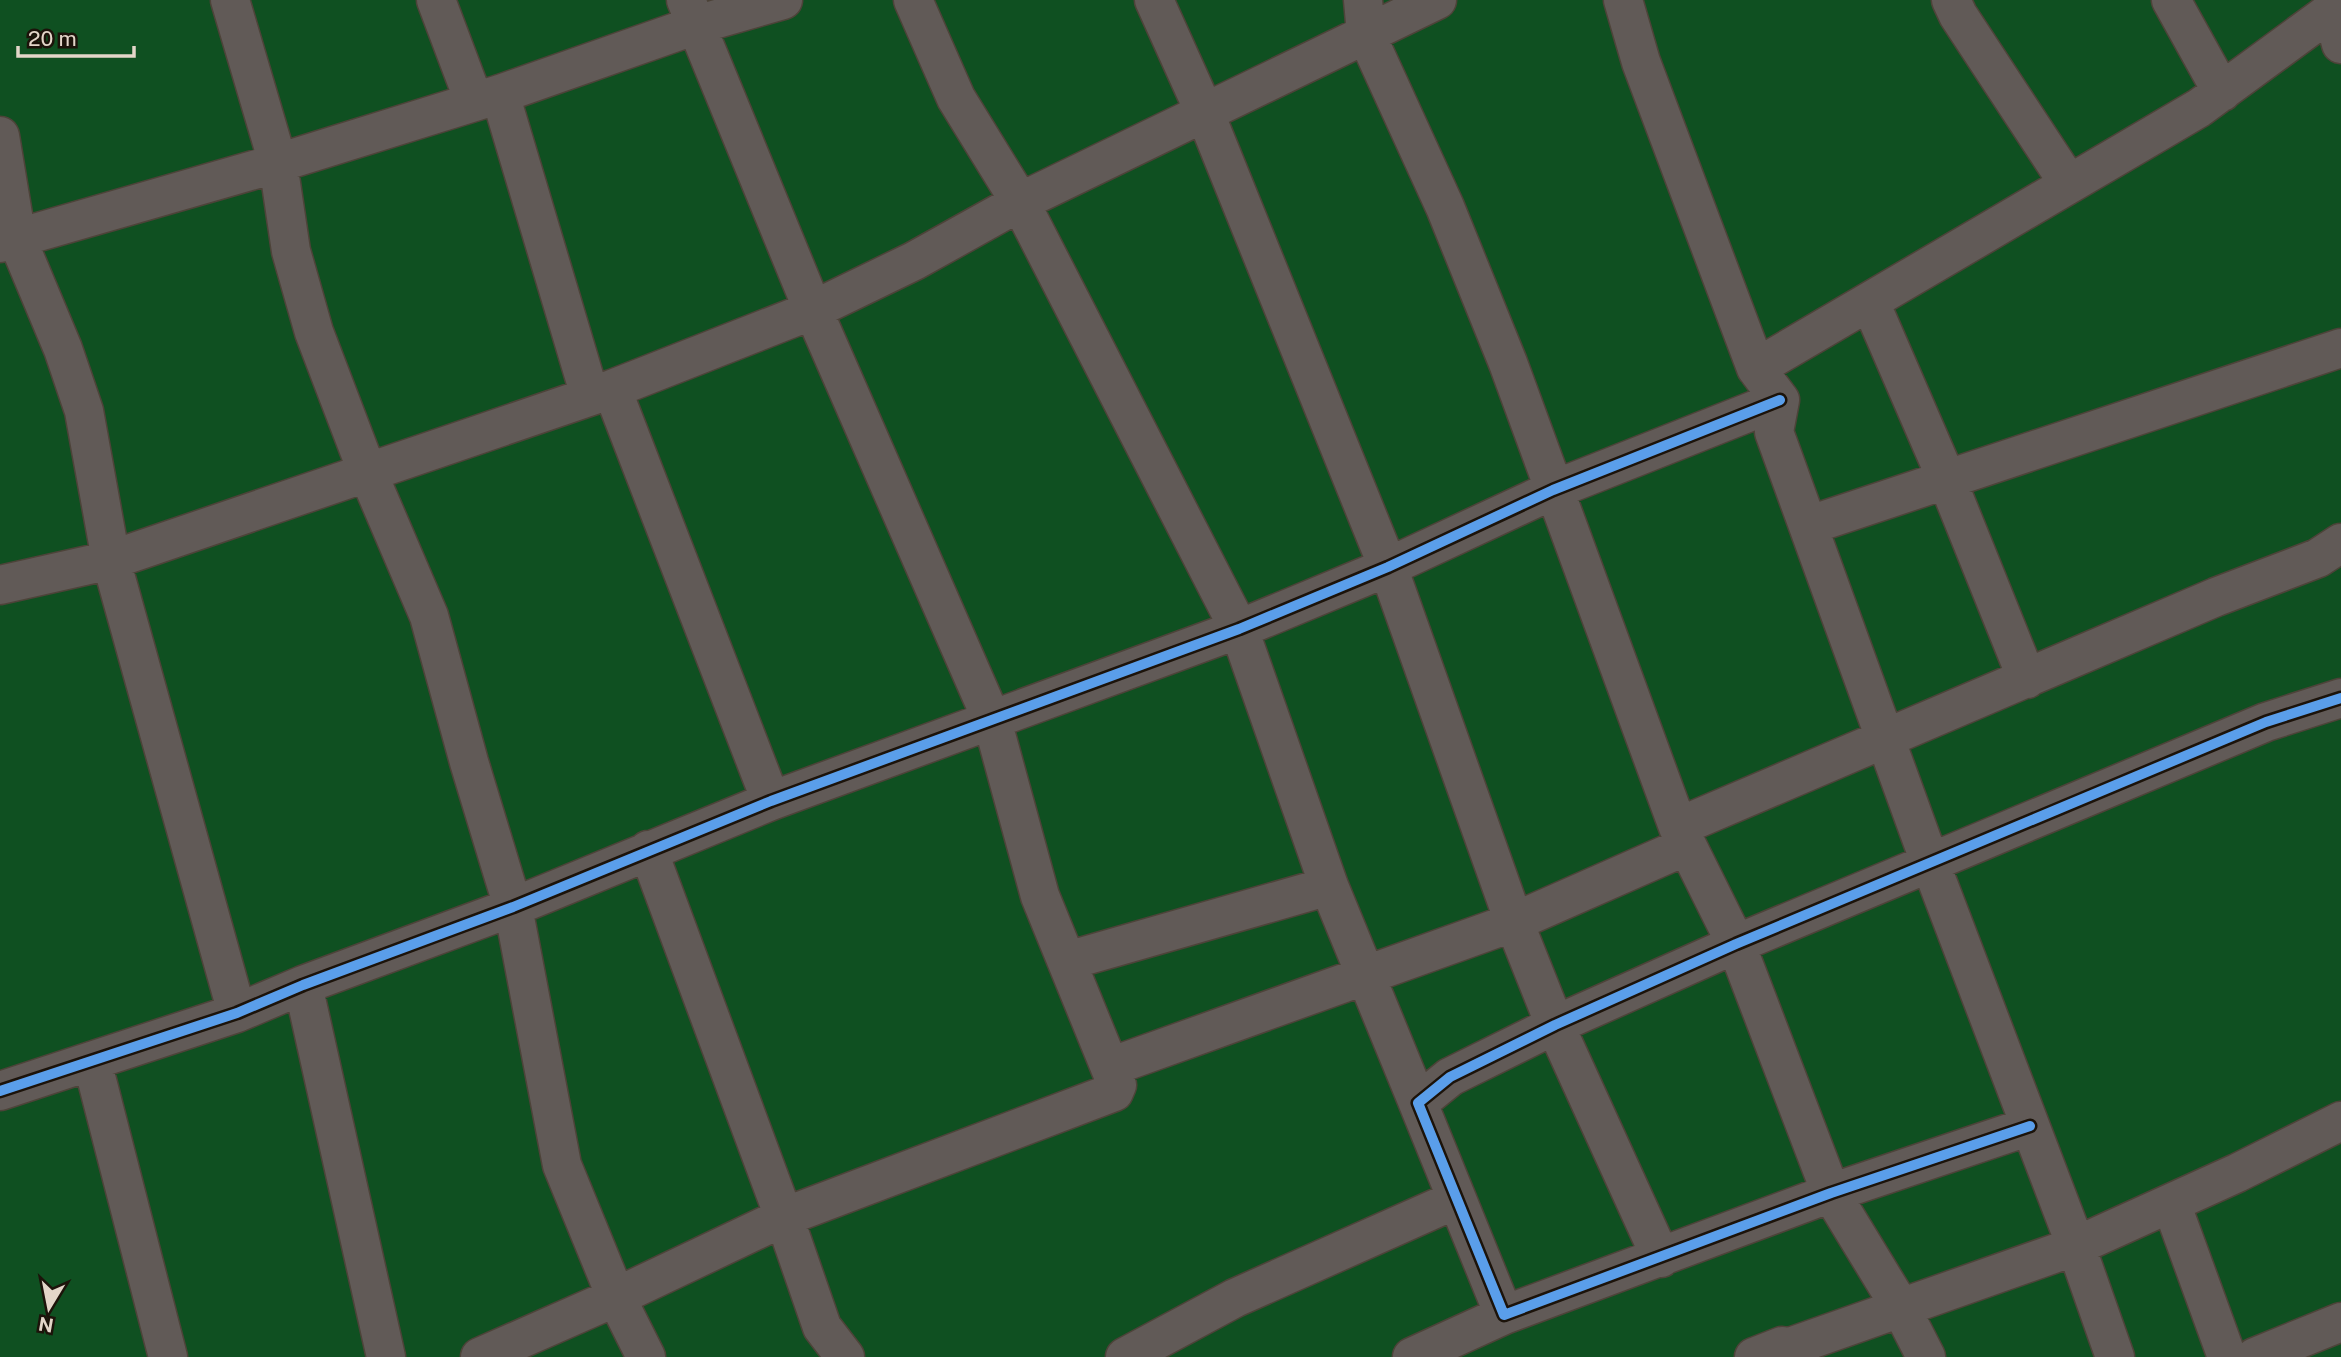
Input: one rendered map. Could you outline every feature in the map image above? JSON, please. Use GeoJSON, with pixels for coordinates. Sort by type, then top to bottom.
{"type":"FeatureCollection","features":[{"type":"Feature","properties":{"kind":"street"},"geometry":{"type":"LineString","coordinates":[[230,0],[278,163],[291,251],[314,332],[367,471],[429,616],[468,762],[513,907],[562,1165],[616,1297],[646,1357]]}},
{"type":"Feature","properties":{"kind":"street"},"geometry":{"type":"LineString","coordinates":[[436,0],[487,97],[601,393],[771,801]]}},
{"type":"Feature","properties":{"kind":"street"},"geometry":{"type":"LineString","coordinates":[[9,241],[278,163],[487,97],[691,13],[783,0]]}},
{"type":"Feature","properties":{"kind":"street"},"geometry":{"type":"LineString","coordinates":[[913,0],[956,98],[1020,202],[1239,629],[1329,886],[1504,1315]]}},
{"type":"Feature","properties":{"kind":"street"},"geometry":{"type":"LineString","coordinates":[[1154,0],[1204,111],[1388,567],[1514,922],[1555,1025],[1661,1258]]}},
{"type":"Feature","properties":{"kind":"street"},"geometry":{"type":"LineString","coordinates":[[0,585],[111,560],[601,393],[813,310],[914,261],[1020,202],[1204,111],[1364,17],[1437,0]]}},
{"type":"Feature","properties":{"kind":"street"},"geometry":{"type":"LineString","coordinates":[[1623,0],[1641,62],[1756,368],[1780,400],[1774,432],[1810,525],[1931,865],[2076,1246],[2115,1357]]}},
{"type":"Feature","properties":{"kind":"street"},"geometry":{"type":"LineString","coordinates":[[1951,0],[1958,15],[2069,184]]}},
{"type":"Feature","properties":{"kind":"street"},"geometry":{"type":"LineString","coordinates":[[2171,0],[2222,92]]}},
{"type":"Feature","properties":{"kind":"street"},"geometry":{"type":"LineString","coordinates":[[480,1357],[616,1297],[784,1217],[1114,1092],[1117,1084],[1040,896],[992,720],[813,310],[691,13]]}},
{"type":"Feature","properties":{"kind":"street"},"geometry":{"type":"LineString","coordinates":[[1364,17],[1508,363],[1682,836],[1736,944],[1831,1193],[1901,1307],[1926,1357]]}},
{"type":"Feature","properties":{"kind":"street"},"geometry":{"type":"LineString","coordinates":[[1756,368],[2199,108],[2338,19]]}},
{"type":"Feature","properties":{"kind":"street"},"geometry":{"type":"LineString","coordinates":[[0,136],[9,241],[63,349],[84,411],[111,560],[237,1013]]}},
{"type":"Feature","properties":{"kind":"street"},"geometry":{"type":"LineString","coordinates":[[1870,302],[1947,480],[2027,679]]}},
{"type":"Feature","properties":{"kind":"street"},"geometry":{"type":"LineString","coordinates":[[1810,525],[2341,348]]}},
{"type":"Feature","properties":{"kind":"street"},"geometry":{"type":"LineString","coordinates":[[0,1091],[237,1013],[303,985],[513,907],[771,801],[1239,629],[1388,567],[1553,491],[1780,400]]}},
{"type":"Feature","properties":{"kind":"street"},"geometry":{"type":"LineString","coordinates":[[1110,1067],[1514,922],[1885,737],[2216,597],[2318,558],[2338,555]]}},
{"type":"Feature","properties":{"kind":"street"},"geometry":{"type":"LineString","coordinates":[[1418,1103],[1450,1077],[1555,1025],[1736,944],[1931,865],[2266,722],[2341,698]]}},
{"type":"Feature","properties":{"kind":"street"},"geometry":{"type":"LineString","coordinates":[[648,850],[822,1327],[845,1357]]}},
{"type":"Feature","properties":{"kind":"street"},"geometry":{"type":"LineString","coordinates":[[1067,961],[1329,886]]}},
{"type":"Feature","properties":{"kind":"street"},"geometry":{"type":"LineString","coordinates":[[303,985],[386,1357]]}},
{"type":"Feature","properties":{"kind":"street"},"geometry":{"type":"LineString","coordinates":[[92,1061],[168,1357]]}},
{"type":"Feature","properties":{"kind":"street"},"geometry":{"type":"LineString","coordinates":[[1777,1354],[2076,1246],[2237,1173],[2341,1121]]}},
{"type":"Feature","properties":{"kind":"street"},"geometry":{"type":"LineString","coordinates":[[1412,1357],[1504,1315],[1831,1193],[2030,1126]]}},
{"type":"Feature","properties":{"kind":"street"},"geometry":{"type":"LineString","coordinates":[[1125,1357],[1235,1298],[1457,1199]]}},
{"type":"Feature","properties":{"kind":"street"},"geometry":{"type":"LineString","coordinates":[[2171,1203],[2227,1357]]}},
{"type":"Feature","properties":{"kind":"street"},"geometry":{"type":"LineString","coordinates":[[2255,1357],[2341,1322]]}},
{"type":"Feature","properties":{"kind":"green space"},"geometry":{"type":"Polygon","coordinates":[[[0,0],[2341,0],[2341,1357],[0,1357],[0,0]]]}},
{"type":"Feature","properties":{"kind":"cycle path"},"geometry":{"type":"LineString","coordinates":[[0,1091],[237,1013],[303,985],[513,907],[771,801],[1239,629],[1388,567],[1553,490],[1780,400]]}},
{"type":"Feature","properties":{"kind":"cycle path"},"geometry":{"type":"LineString","coordinates":[[2030,1126],[1831,1193],[1504,1315],[1418,1103],[1450,1077],[1555,1025],[1736,944],[2266,722],[2341,698]]}}]}
